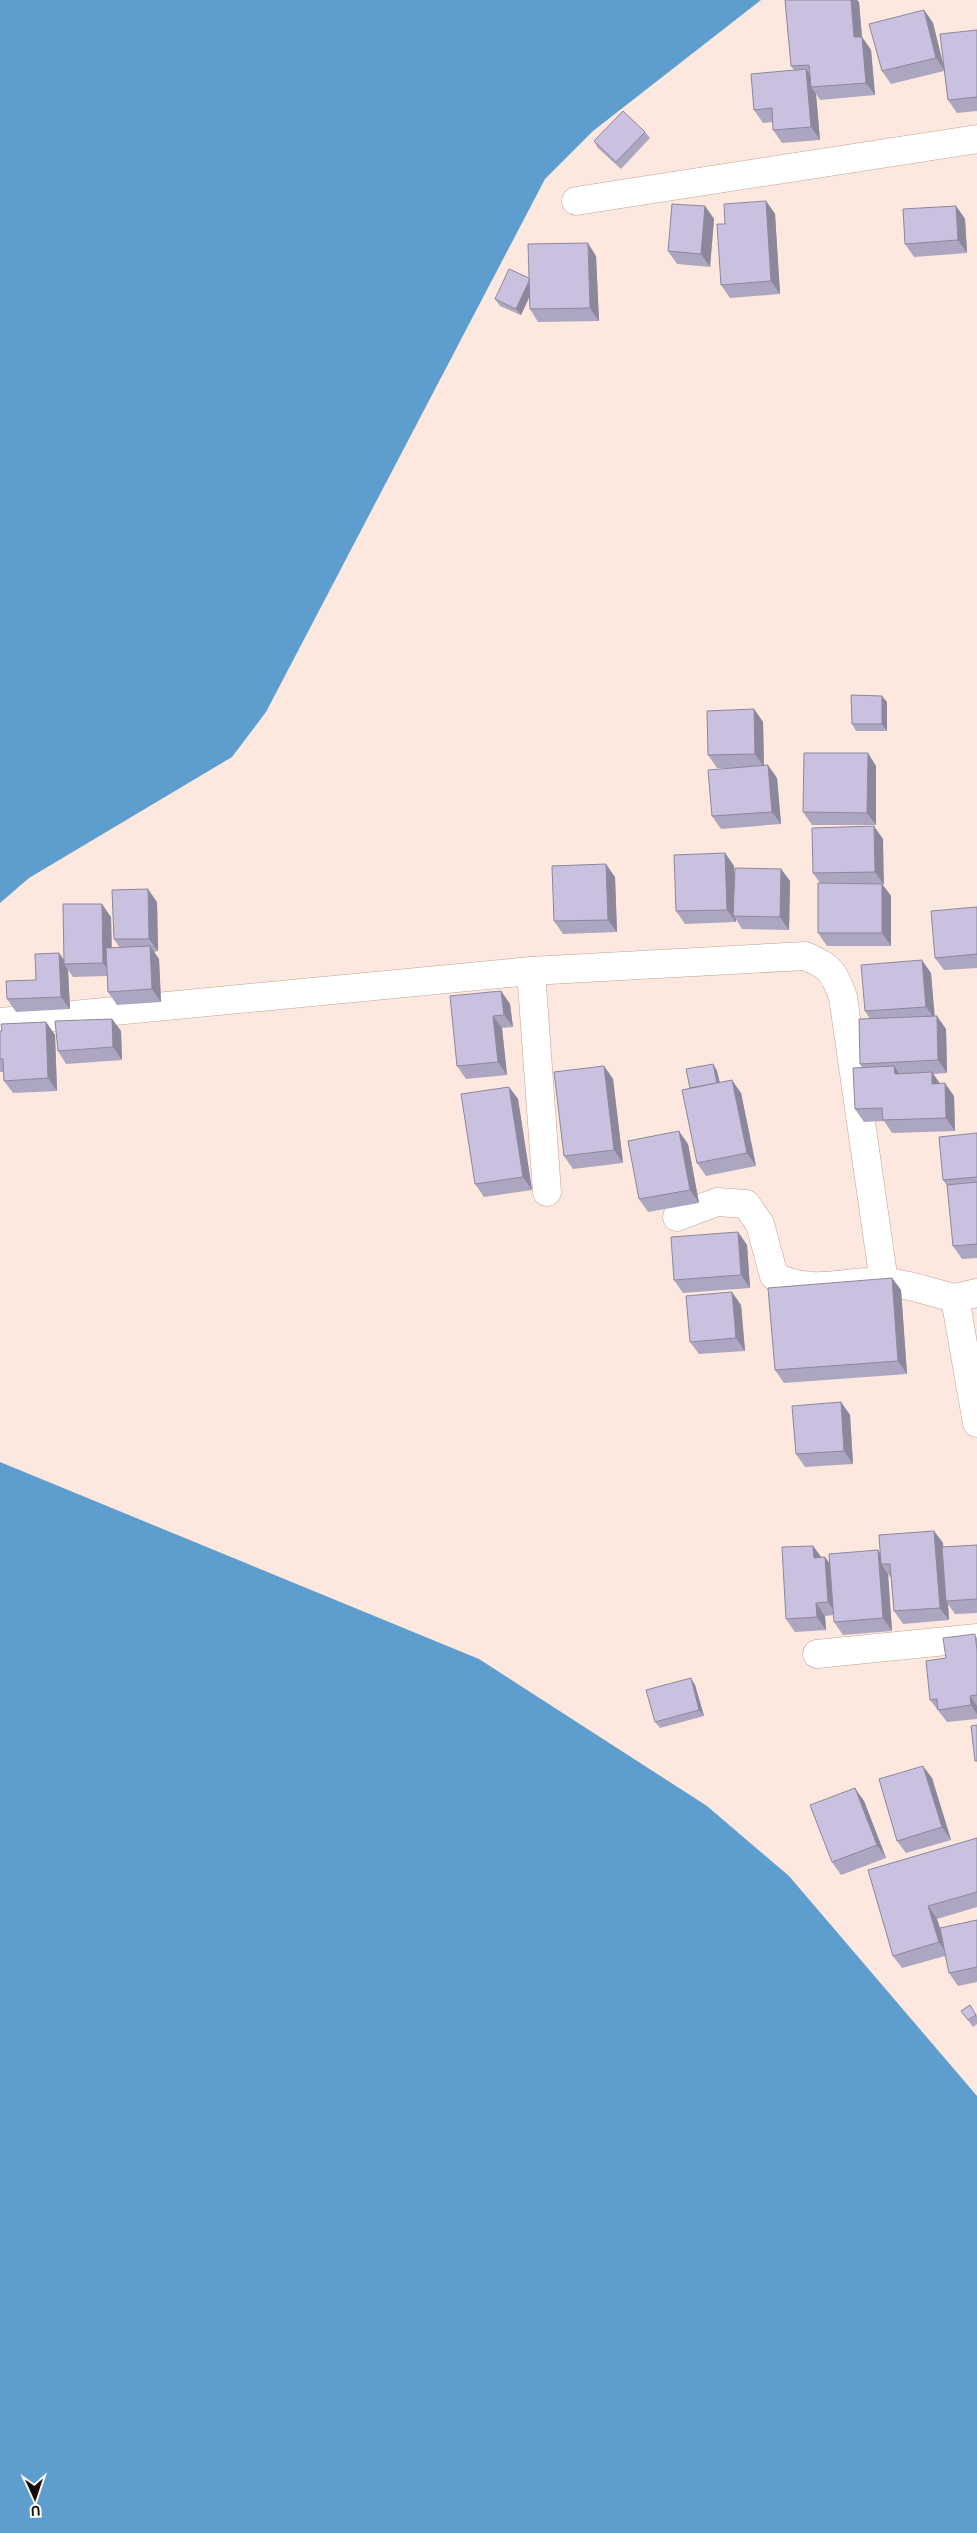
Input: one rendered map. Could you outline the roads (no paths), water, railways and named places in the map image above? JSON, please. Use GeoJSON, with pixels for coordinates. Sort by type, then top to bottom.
{"type":"FeatureCollection","features":[{"type":"Feature","properties":{"kind":"street"},"geometry":{"type":"LineString","coordinates":[[576,201],[977,140]]}},
{"type":"Feature","properties":{"kind":"street"},"geometry":{"type":"LineString","coordinates":[[0,1022],[531,971],[805,956],[822,963],[835,975],[842,997],[884,1282]]}},
{"type":"Feature","properties":{"kind":"street"},"geometry":{"type":"LineString","coordinates":[[531,971],[547,1192]]}},
{"type":"Feature","properties":{"kind":"street"},"geometry":{"type":"LineString","coordinates":[[677,1217],[717,1202],[746,1204],[760,1224],[774,1276],[792,1284],[813,1286],[884,1282],[966,1296],[977,1423]]}},
{"type":"Feature","properties":{"kind":"street"},"geometry":{"type":"LineString","coordinates":[[817,1654],[977,1638]]}},
{"type":"Feature","properties":{"kind":"water"},"geometry":{"type":"Polygon","coordinates":[[[0,0],[761,0],[593,131],[545,179],[266,712],[232,757],[29,878],[0,903],[0,0]]]}},
{"type":"Feature","properties":{"kind":"water"},"geometry":{"type":"Polygon","coordinates":[[[0,1462],[479,1659],[707,1806],[789,1876],[977,2096],[977,2533],[0,2533],[0,1462]]]}}]}
